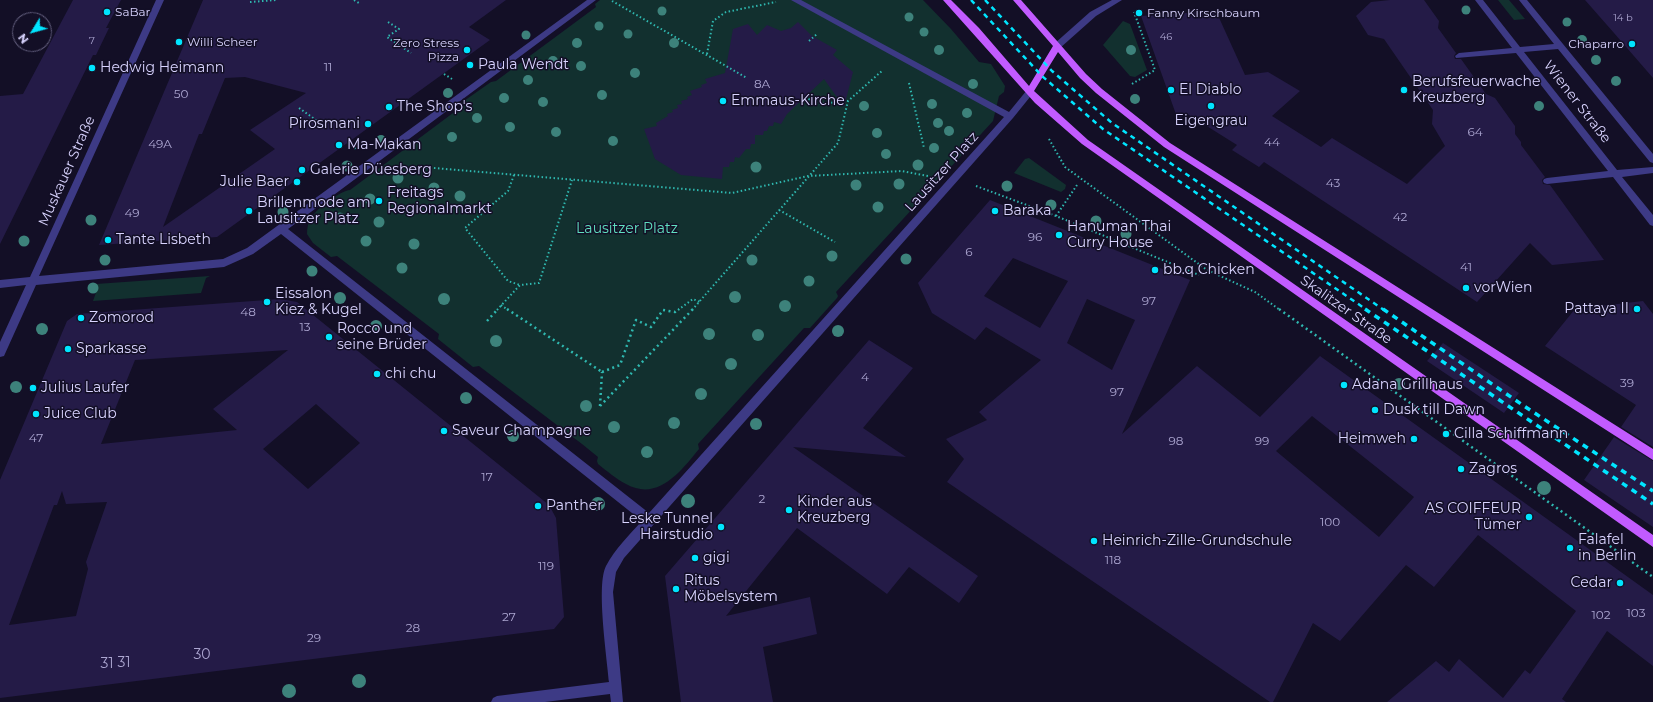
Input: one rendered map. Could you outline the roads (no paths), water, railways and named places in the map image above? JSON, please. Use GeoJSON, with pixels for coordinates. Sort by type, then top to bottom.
{"type":"FeatureCollection","features":[{"type":"Feature","properties":{"kind":"main road","name":"Skalitzer Straße"},"geometry":{"type":"LineString","coordinates":[[947,0],[976,30],[1030,92],[1057,119],[1086,142],[1653,542]]}},
{"type":"Feature","properties":{"kind":"main road"},"geometry":{"type":"LineString","coordinates":[[1017,0],[1099,91],[1167,145],[1653,455]]}},
{"type":"Feature","properties":{"kind":"main road"},"geometry":{"type":"LineString","coordinates":[[1030,92],[1057,46]]}},
{"type":"Feature","properties":{"kind":"street","name":"Muskauer Straße"},"geometry":{"type":"LineString","coordinates":[[0,353],[160,0]]}},
{"type":"Feature","properties":{"kind":"street"},"geometry":{"type":"LineString","coordinates":[[0,284],[32,282],[104,273],[224,263],[250,251],[592,0]]}},
{"type":"Feature","properties":{"kind":"street"},"geometry":{"type":"LineString","coordinates":[[796,0],[1010,116]]}},
{"type":"Feature","properties":{"kind":"street"},"geometry":{"type":"LineString","coordinates":[[1057,46],[1093,14],[1118,0]]}},
{"type":"Feature","properties":{"kind":"street","name":"Wiener Straße"},"geometry":{"type":"LineString","coordinates":[[1479,0],[1653,222]]}},
{"type":"Feature","properties":{"kind":"street","name":"Wiener Straße"},"geometry":{"type":"LineString","coordinates":[[1522,0],[1653,160]]}},
{"type":"Feature","properties":{"kind":"street"},"geometry":{"type":"LineString","coordinates":[[1459,56],[1560,46]]}},
{"type":"Feature","properties":{"kind":"street","name":"Lausitzer Platz"},"geometry":{"type":"LineString","coordinates":[[617,702],[607,592],[610,570],[620,554],[1030,92]]}},
{"type":"Feature","properties":{"kind":"street"},"geometry":{"type":"LineString","coordinates":[[1547,181],[1653,170]]}},
{"type":"Feature","properties":{"kind":"street"},"geometry":{"type":"LineString","coordinates":[[281,229],[650,520]]}},
{"type":"Feature","properties":{"kind":"street"},"geometry":{"type":"LineString","coordinates":[[497,702],[615,687]]}},
{"type":"Feature","properties":{"kind":"railway"},"geometry":{"type":"LineString","coordinates":[[971,0],[1042,76],[1103,129],[1367,310]]}},
{"type":"Feature","properties":{"kind":"railway"},"geometry":{"type":"LineString","coordinates":[[985,0],[1052,71],[1112,123],[1384,310]]}},
{"type":"Feature","properties":{"kind":"railway"},"geometry":{"type":"LineString","coordinates":[[1365,309],[1653,504]]}},
{"type":"Feature","properties":{"kind":"railway"},"geometry":{"type":"LineString","coordinates":[[1383,309],[1524,406],[1653,491]]}},
{"type":"Feature","properties":{"kind":"place","name":"SaBar"},"geometry":{"type":"Point","coordinates":[107,12]}},
{"type":"Feature","properties":{"kind":"place","name":"Fanny Kirschbaum"},"geometry":{"type":"Point","coordinates":[1139,13]}},
{"type":"Feature","properties":{"kind":"place","name":"Willi Scheer"},"geometry":{"type":"Point","coordinates":[179,42]}},
{"type":"Feature","properties":{"kind":"place","name":"Chaparro"},"geometry":{"type":"Point","coordinates":[1632,44]}},
{"type":"Feature","properties":{"kind":"place","name":"Zero Stress Pizza"},"geometry":{"type":"Point","coordinates":[467,50]}},
{"type":"Feature","properties":{"kind":"place","name":"Paula Wendt"},"geometry":{"type":"Point","coordinates":[470,65]}},
{"type":"Feature","properties":{"kind":"place","name":"Hedwig Heimann"},"geometry":{"type":"Point","coordinates":[92,68]}},
{"type":"Feature","properties":{"kind":"place","name":"El Diablo"},"geometry":{"type":"Point","coordinates":[1171,90]}},
{"type":"Feature","properties":{"kind":"place","name":"Berufsfeuerwache Kreuzberg"},"geometry":{"type":"Point","coordinates":[1404,90]}},
{"type":"Feature","properties":{"kind":"place","name":"Emmaus-Kirche"},"geometry":{"type":"Point","coordinates":[723,101]}},
{"type":"Feature","properties":{"kind":"place","name":"Eigengrau"},"geometry":{"type":"Point","coordinates":[1211,106]}},
{"type":"Feature","properties":{"kind":"place","name":"The Shop's"},"geometry":{"type":"Point","coordinates":[389,107]}},
{"type":"Feature","properties":{"kind":"place","name":"Pirosmani"},"geometry":{"type":"Point","coordinates":[368,124]}},
{"type":"Feature","properties":{"kind":"place","name":"Ma-Makan"},"geometry":{"type":"Point","coordinates":[339,145]}},
{"type":"Feature","properties":{"kind":"place","name":"Galerie Düesberg"},"geometry":{"type":"Point","coordinates":[302,170]}},
{"type":"Feature","properties":{"kind":"place","name":"Julie Baer"},"geometry":{"type":"Point","coordinates":[297,182]}},
{"type":"Feature","properties":{"kind":"place","name":"Freitags Regionalmarkt"},"geometry":{"type":"Point","coordinates":[379,201]}},
{"type":"Feature","properties":{"kind":"place","name":"Brillenmode am Lausitzer Platz"},"geometry":{"type":"Point","coordinates":[249,211]}},
{"type":"Feature","properties":{"kind":"place","name":"Baraka"},"geometry":{"type":"Point","coordinates":[995,211]}},
{"type":"Feature","properties":{"kind":"place","name":"Hanuman Thai Curry House"},"geometry":{"type":"Point","coordinates":[1059,235]}},
{"type":"Feature","properties":{"kind":"place","name":"Tante Lisbeth"},"geometry":{"type":"Point","coordinates":[108,240]}},
{"type":"Feature","properties":{"kind":"place","name":"bb.q Chicken"},"geometry":{"type":"Point","coordinates":[1155,270]}},
{"type":"Feature","properties":{"kind":"place","name":"vorWien"},"geometry":{"type":"Point","coordinates":[1466,288]}},
{"type":"Feature","properties":{"kind":"place","name":"Eissalon Kiez & Kugel"},"geometry":{"type":"Point","coordinates":[267,302]}},
{"type":"Feature","properties":{"kind":"place","name":"Pattaya II"},"geometry":{"type":"Point","coordinates":[1637,309]}},
{"type":"Feature","properties":{"kind":"place","name":"Zomorod"},"geometry":{"type":"Point","coordinates":[81,318]}},
{"type":"Feature","properties":{"kind":"place","name":"Rocco und seine Brüder"},"geometry":{"type":"Point","coordinates":[329,337]}},
{"type":"Feature","properties":{"kind":"place","name":"Sparkasse"},"geometry":{"type":"Point","coordinates":[68,349]}},
{"type":"Feature","properties":{"kind":"place","name":"chi chu"},"geometry":{"type":"Point","coordinates":[377,374]}},
{"type":"Feature","properties":{"kind":"place","name":"Adana Grillhaus"},"geometry":{"type":"Point","coordinates":[1344,385]}},
{"type":"Feature","properties":{"kind":"place","name":"Julius Laufer"},"geometry":{"type":"Point","coordinates":[33,388]}},
{"type":"Feature","properties":{"kind":"place","name":"Dusk till Dawn"},"geometry":{"type":"Point","coordinates":[1375,410]}},
{"type":"Feature","properties":{"kind":"place","name":"Juice Club"},"geometry":{"type":"Point","coordinates":[36,414]}},
{"type":"Feature","properties":{"kind":"place","name":"Saveur Champagne"},"geometry":{"type":"Point","coordinates":[444,431]}},
{"type":"Feature","properties":{"kind":"place","name":"Cilla Schiffmann"},"geometry":{"type":"Point","coordinates":[1446,434]}},
{"type":"Feature","properties":{"kind":"place","name":"Heimweh"},"geometry":{"type":"Point","coordinates":[1414,439]}},
{"type":"Feature","properties":{"kind":"place","name":"Zagros"},"geometry":{"type":"Point","coordinates":[1461,469]}},
{"type":"Feature","properties":{"kind":"place","name":"Panther"},"geometry":{"type":"Point","coordinates":[538,506]}},
{"type":"Feature","properties":{"kind":"place","name":"Kinder aus Kreuzberg"},"geometry":{"type":"Point","coordinates":[789,510]}},
{"type":"Feature","properties":{"kind":"place","name":"AS COIFFEUR Tümer"},"geometry":{"type":"Point","coordinates":[1529,517]}},
{"type":"Feature","properties":{"kind":"place","name":"Leske Tunnel Hairstudio"},"geometry":{"type":"Point","coordinates":[721,527]}},
{"type":"Feature","properties":{"kind":"place","name":"Heinrich-Zille-Grundschule"},"geometry":{"type":"Point","coordinates":[1094,541]}},
{"type":"Feature","properties":{"kind":"place","name":"Falafel in Berlin"},"geometry":{"type":"Point","coordinates":[1570,548]}},
{"type":"Feature","properties":{"kind":"place","name":"gigi"},"geometry":{"type":"Point","coordinates":[695,558]}},
{"type":"Feature","properties":{"kind":"place","name":"Cedar"},"geometry":{"type":"Point","coordinates":[1620,583]}},
{"type":"Feature","properties":{"kind":"place","name":"Ritus Möbelsystem"},"geometry":{"type":"Point","coordinates":[676,589]}}]}
